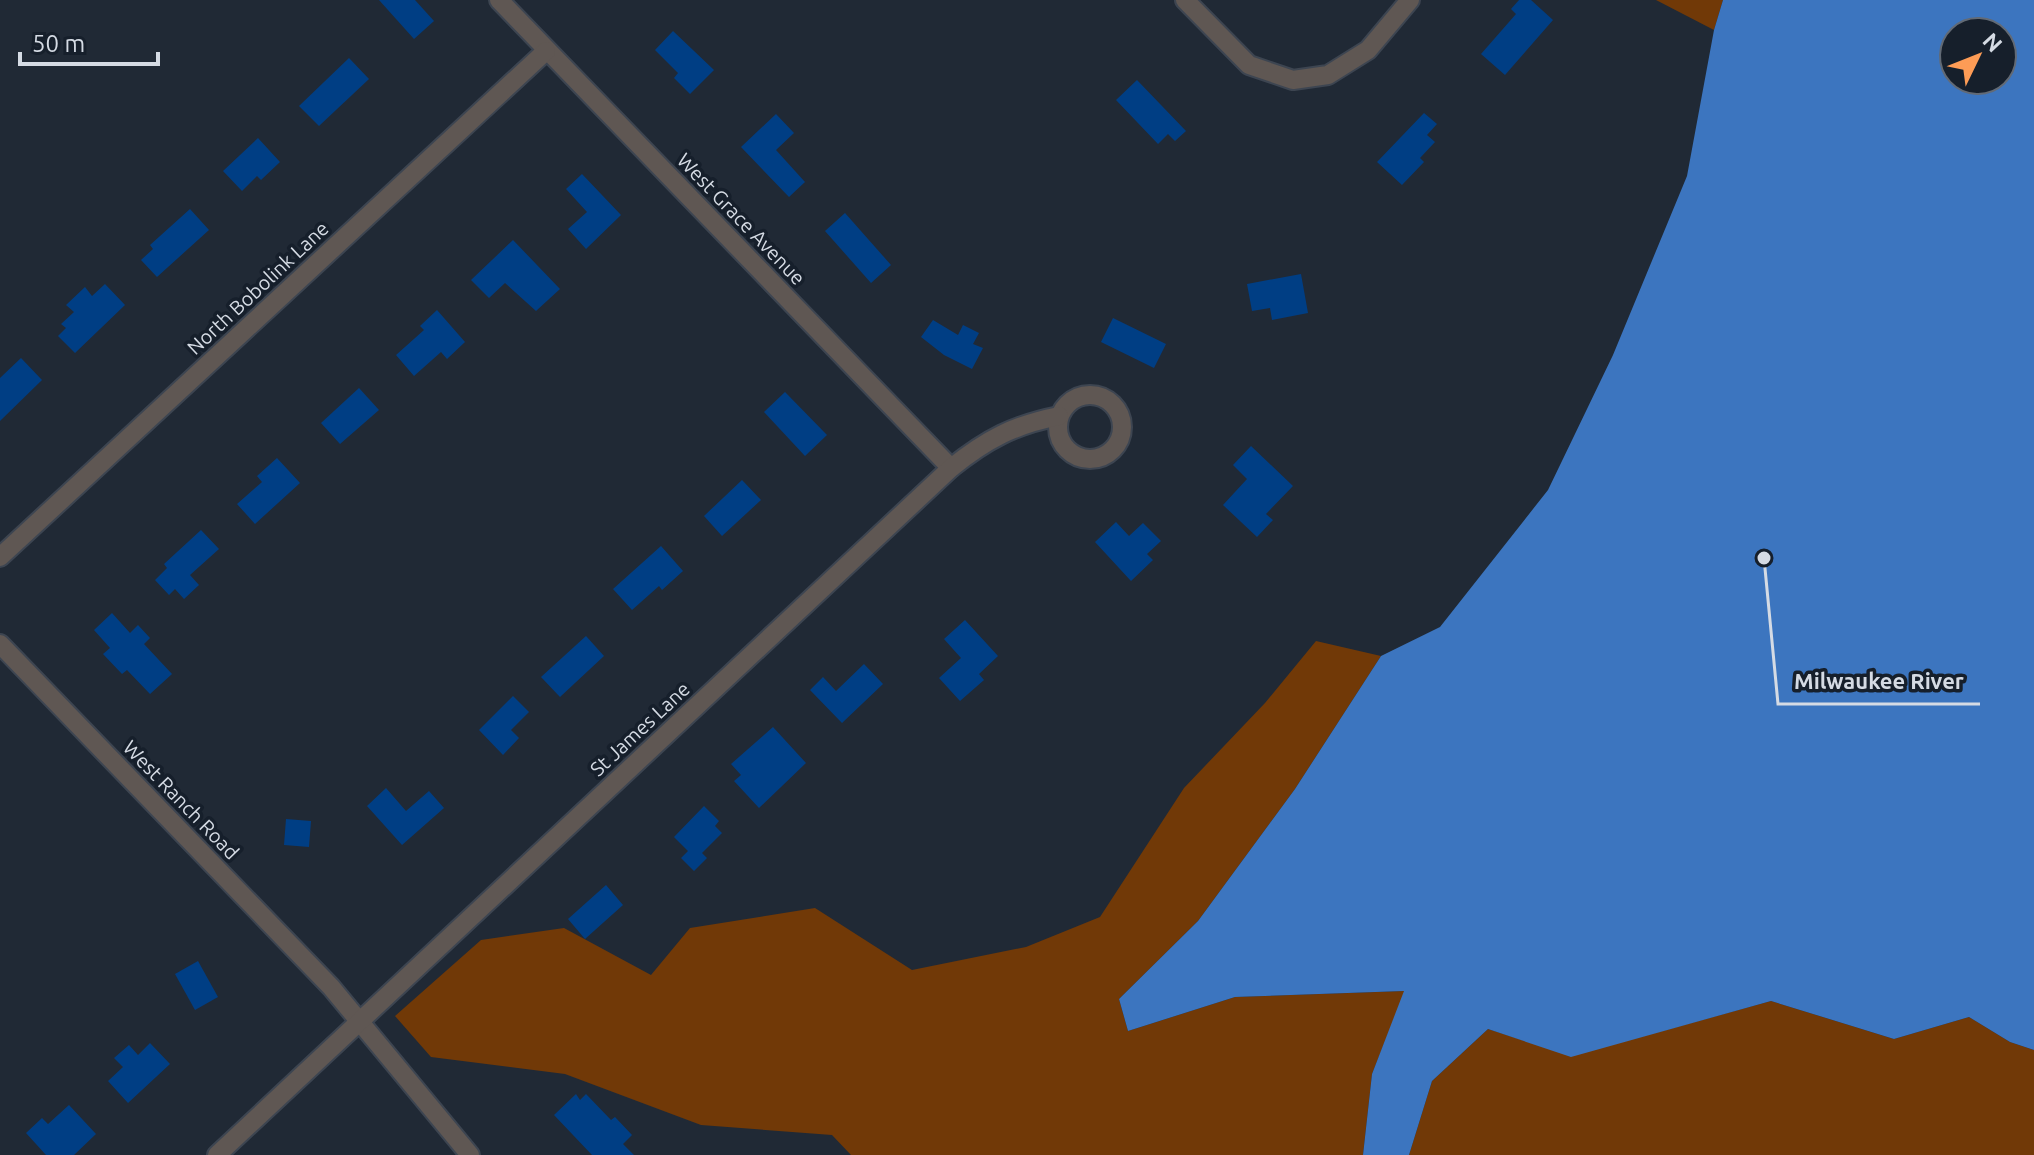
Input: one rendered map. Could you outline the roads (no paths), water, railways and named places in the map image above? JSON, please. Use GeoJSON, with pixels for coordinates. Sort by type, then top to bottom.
{"type":"FeatureCollection","features":[{"type":"Feature","properties":{"kind":"street","name":"West Grace Avenue"},"geometry":{"type":"LineString","coordinates":[[499,0],[951,468]]}},
{"type":"Feature","properties":{"kind":"street"},"geometry":{"type":"LineString","coordinates":[[1185,0],[1249,65],[1293,80],[1328,75],[1368,50],[1410,0]]}},
{"type":"Feature","properties":{"kind":"street","name":"North Bobolink Lane"},"geometry":{"type":"LineString","coordinates":[[0,557],[546,51]]}},
{"type":"Feature","properties":{"kind":"street","name":"St James Lane"},"geometry":{"type":"LineString","coordinates":[[217,1155],[951,468],[1011,428],[1059,416]]}},
{"type":"Feature","properties":{"kind":"street","name":"West Ranch Road"},"geometry":{"type":"LineString","coordinates":[[0,644],[331,987],[360,1022]]}},
{"type":"Feature","properties":{"kind":"street"},"geometry":{"type":"LineString","coordinates":[[360,1022],[470,1155]]}},
{"type":"Feature","properties":{"kind":"water"},"geometry":{"type":"Polygon","coordinates":[[[1723,0],[2034,0],[2034,1050],[2010,1042],[1969,1017],[1894,1039],[1771,1001],[1571,1057],[1488,1029],[1432,1081],[1409,1155],[1363,1155],[1372,1074],[1404,991],[1235,997],[1128,1031],[1119,999],[1198,921],[1295,789],[1381,656],[1440,627],[1548,490],[1613,355],[1687,176],[1714,30],[1723,0]]]}},
{"type":"Feature","properties":{"kind":"place","name":"Milwaukee River"},"geometry":{"type":"Point","coordinates":[1764,558]}}]}
